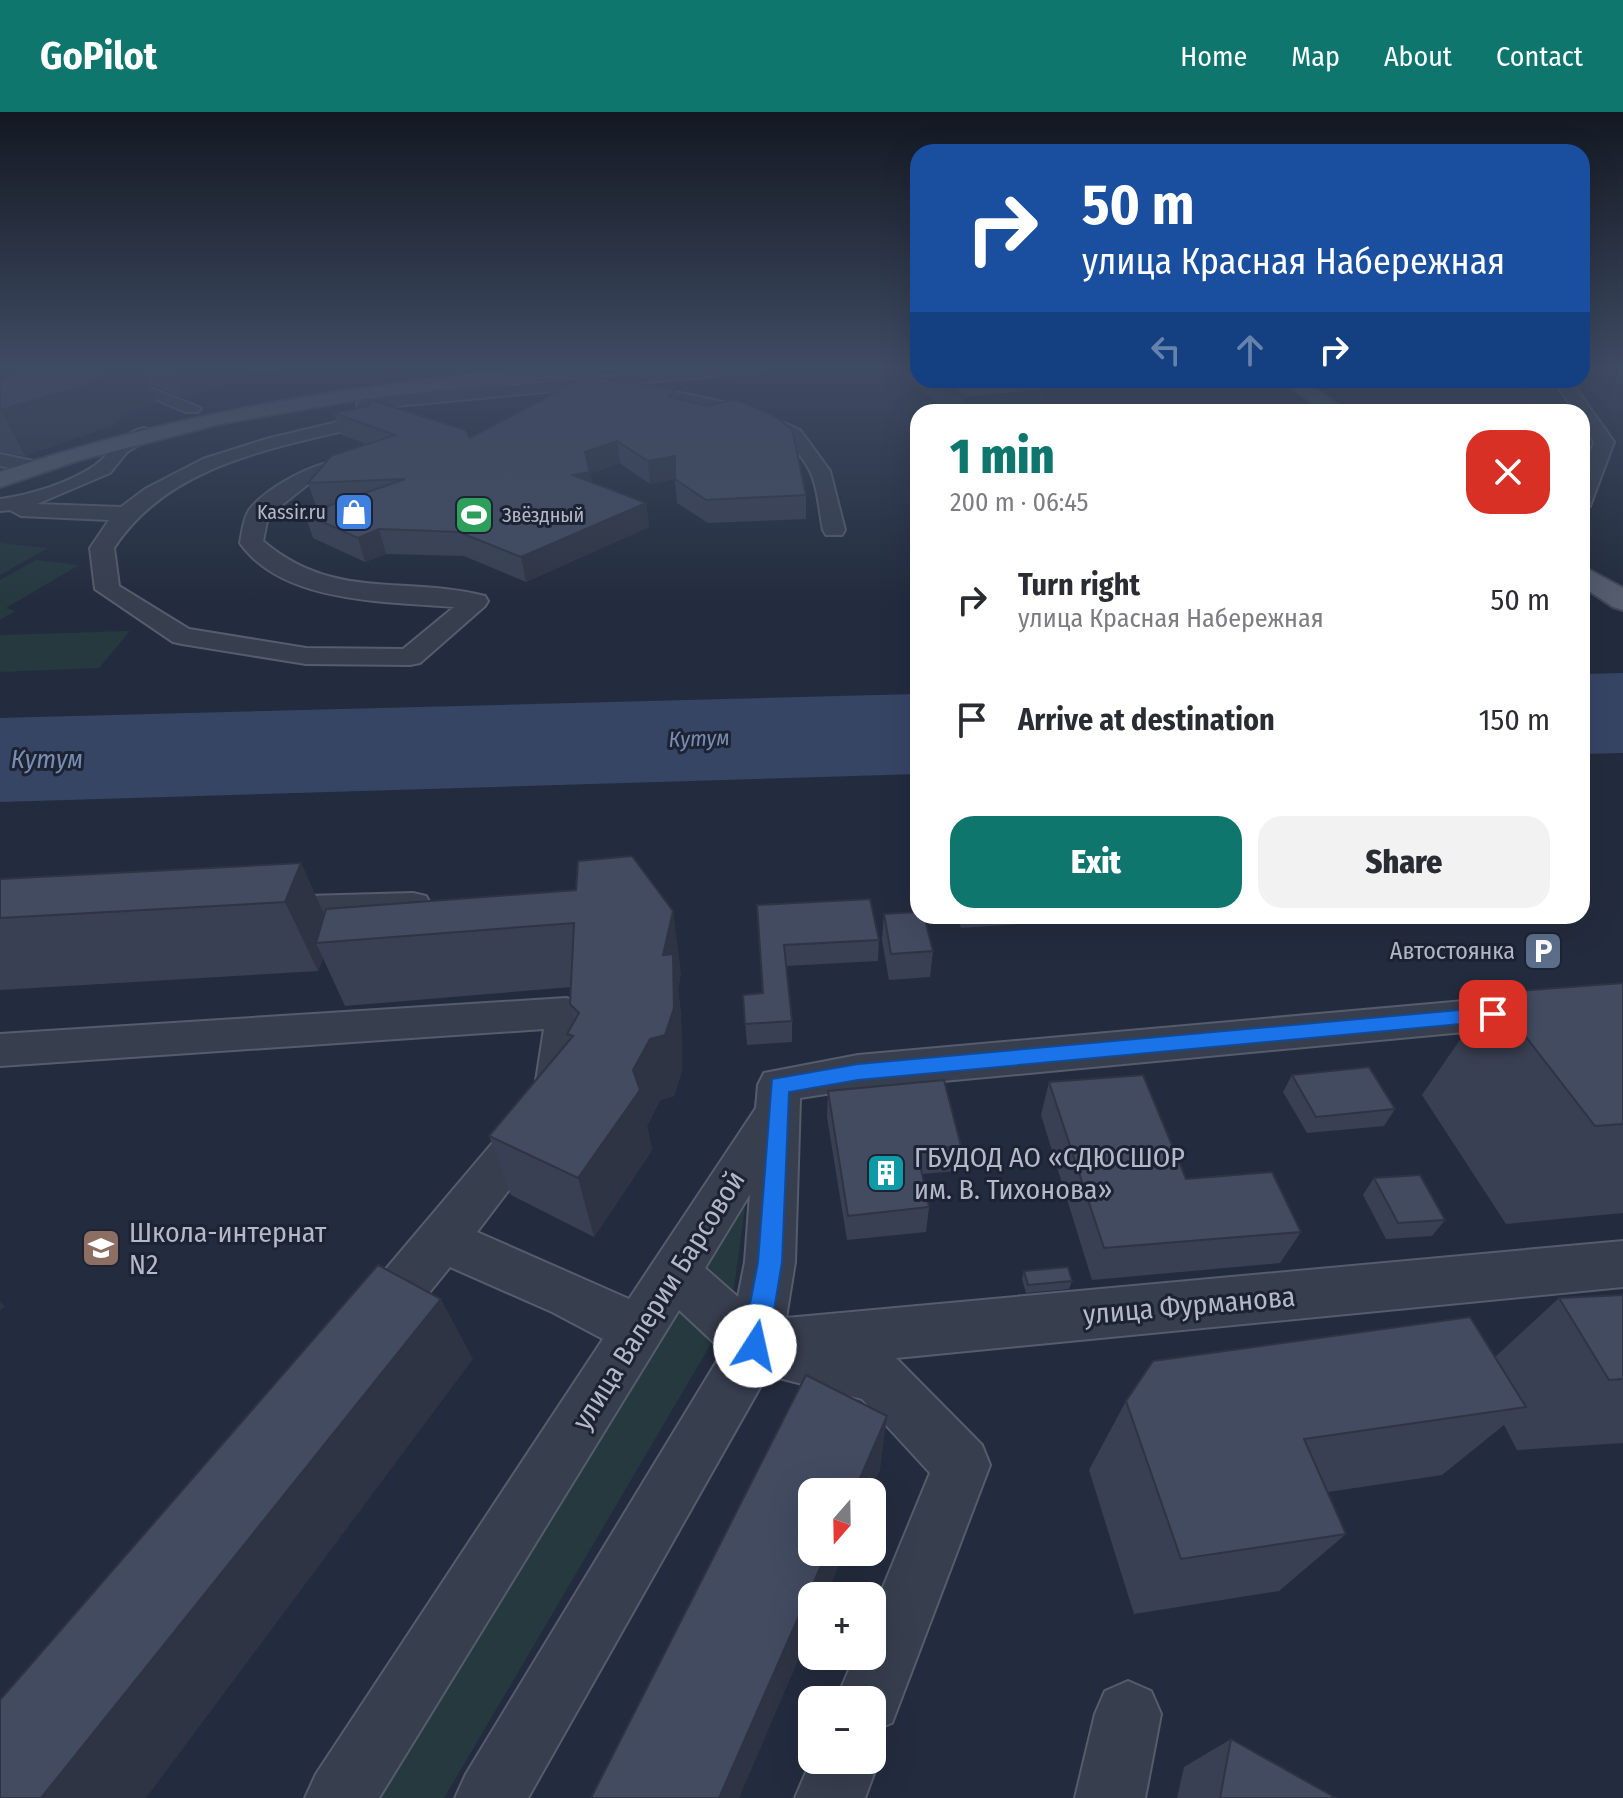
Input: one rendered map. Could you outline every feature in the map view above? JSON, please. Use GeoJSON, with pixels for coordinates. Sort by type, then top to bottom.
{"type":"FeatureCollection","features":[{"type":"Feature","properties":{"kind":"main road"},"geometry":{"type":"LineString","coordinates":[[0,480],[105,446]]}},
{"type":"Feature","properties":{"kind":"main road"},"geometry":{"type":"LineString","coordinates":[[1590,579],[1623,601]]}},
{"type":"Feature","properties":{"kind":"street"},"geometry":{"type":"LineString","coordinates":[[0,507],[23,502],[83,479],[103,469],[124,446]]}},
{"type":"Feature","properties":{"kind":"street"},"geometry":{"type":"LineString","coordinates":[[264,446],[243,451],[166,485],[126,514],[102,548],[107,589],[182,636],[306,656],[410,657],[476,601],[338,589],[280,568],[251,543],[258,513],[304,478],[334,467]]}},
{"type":"Feature","properties":{"kind":"street"},"geometry":{"type":"LineString","coordinates":[[802,446],[820,471],[834,530]]}},
{"type":"Feature","properties":{"kind":"street"},"geometry":{"type":"LineString","coordinates":[[1590,480],[1603,446]]}},
{"type":"Feature","properties":{"kind":"street"},"geometry":{"type":"LineString","coordinates":[[0,460],[36,467]]}},
{"type":"Feature","properties":{"kind":"street"},"geometry":{"type":"LineString","coordinates":[[0,507],[126,514]]}},
{"type":"Feature","properties":{"kind":"street"},"geometry":{"type":"LineString","coordinates":[[237,910],[443,904]]}},
{"type":"Feature","properties":{"kind":"street"},"geometry":{"type":"LineString","coordinates":[[775,1115],[779,1085],[858,1072],[1623,1002]]}},
{"type":"Feature","properties":{"kind":"street"},"geometry":{"type":"LineString","coordinates":[[1557,1008],[1585,1042]]}},
{"type":"Feature","properties":{"kind":"street"},"geometry":{"type":"LineString","coordinates":[[0,1050],[566,1013],[555,1100],[341,1361]]}},
{"type":"Feature","properties":{"kind":"street","name":"улица Валерии Барсовой"},"geometry":{"type":"LineString","coordinates":[[340,1798],[775,1115]]}},
{"type":"Feature","properties":{"kind":"street","name":"улица Валерии Барсовой"},"geometry":{"type":"LineString","coordinates":[[490,1798],[755,1346],[770,1262],[775,1115]]}},
{"type":"Feature","properties":{"kind":"street"},"geometry":{"type":"LineString","coordinates":[[442,1240],[570,1295],[639,1331]]}},
{"type":"Feature","properties":{"kind":"street","name":"улица Фурманова"},"geometry":{"type":"LineString","coordinates":[[755,1346],[1623,1264]]}},
{"type":"Feature","properties":{"kind":"street"},"geometry":{"type":"LineString","coordinates":[[675,1273],[755,1346],[877,1376],[962,1465],[875,1686]]}},
{"type":"Feature","properties":{"kind":"street"},"geometry":{"type":"LineString","coordinates":[[1110,1798],[1128,1714]]}},
{"type":"Feature","properties":{"kind":"street"},"geometry":{"type":"LineString","coordinates":[[830,1798],[839,1774]]}},
{"type":"Feature","properties":{"kind":"shaded area"},"geometry":{"type":"Polygon","coordinates":[[[0,543],[48,548],[0,575],[0,543]]]}},
{"type":"Feature","properties":{"kind":"shaded area"},"geometry":{"type":"Polygon","coordinates":[[[36,560],[79,565],[6,608],[15,611],[0,620],[0,580],[36,560]]]}},
{"type":"Feature","properties":{"kind":"shaded area"},"geometry":{"type":"Polygon","coordinates":[[[130,631],[99,668],[0,672],[0,635],[130,631]]]}},
{"type":"Feature","properties":{"kind":"shaded area"},"geometry":{"type":"Polygon","coordinates":[[[749,1178],[733,1295],[688,1272],[749,1178]]]}},
{"type":"Feature","properties":{"kind":"shaded area"},"geometry":{"type":"Polygon","coordinates":[[[678,1297],[725,1320],[444,1798],[365,1798],[678,1297]]]}},
{"type":"Feature","properties":{"kind":"water"},"geometry":{"type":"Polygon","coordinates":[[[1623,673],[1623,753],[1590,754],[1590,674],[1623,673]]]}},
{"type":"Feature","properties":{"kind":"water","name":"Кутум"},"geometry":{"type":"Polygon","coordinates":[[[910,694],[910,774],[0,802],[0,718],[910,694]]]}},
{"type":"Feature","properties":{"kind":"building","name":"Звёздный"},"geometry":{"type":"Polygon","coordinates":[[[362,446],[603,446],[585,452],[590,472],[573,475],[646,503],[521,557],[459,532],[379,529],[358,538],[305,514],[405,479],[308,483],[331,456],[362,446]]]}},
{"type":"Feature","properties":{"kind":"building","name":"Звёздный"},"geometry":{"type":"Polygon","coordinates":[[[624,446],[796,446],[806,495],[706,500],[675,479],[675,456],[648,461],[624,446]]]}},
{"type":"Feature","properties":{"kind":"building"},"geometry":{"type":"Polygon","coordinates":[[[632,856],[673,911],[663,955],[673,954],[674,1008],[665,1035],[650,1039],[633,1070],[640,1090],[578,1178],[489,1136],[573,1036],[567,1034],[579,1013],[570,1004],[574,923],[316,943],[326,909],[576,890],[578,861],[632,856]]]}},
{"type":"Feature","properties":{"kind":"building"},"geometry":{"type":"Polygon","coordinates":[[[301,863],[285,902],[0,918],[0,879],[301,863]]]}},
{"type":"Feature","properties":{"kind":"building"},"geometry":{"type":"Polygon","coordinates":[[[870,899],[879,940],[784,945],[792,1021],[745,1024],[743,995],[763,993],[757,905],[870,899]]]}},
{"type":"Feature","properties":{"kind":"building"},"geometry":{"type":"Polygon","coordinates":[[[910,912],[910,924],[926,924],[933,951],[891,954],[884,914],[910,912]]]}},
{"type":"Feature","properties":{"kind":"building"},"geometry":{"type":"Polygon","coordinates":[[[1623,983],[1623,1124],[1595,1126],[1492,993],[1623,983]]]}},
{"type":"Feature","properties":{"kind":"building"},"geometry":{"type":"Polygon","coordinates":[[[1369,1067],[1395,1109],[1316,1117],[1292,1075],[1369,1067]]]}},
{"type":"Feature","properties":{"kind":"building"},"geometry":{"type":"Polygon","coordinates":[[[1143,1075],[1186,1179],[1272,1172],[1301,1232],[1104,1248],[1049,1082],[1143,1075]]]}},
{"type":"Feature","properties":{"kind":"building","name":"ГБУДОД АО «СДЮСШОР им. В. Тихонова»"},"geometry":{"type":"Polygon","coordinates":[[[944,1080],[961,1146],[917,1150],[929,1207],[848,1216],[828,1091],[944,1080]]]}},
{"type":"Feature","properties":{"kind":"building"},"geometry":{"type":"Polygon","coordinates":[[[1420,1175],[1445,1220],[1398,1223],[1374,1178],[1420,1175]]]}},
{"type":"Feature","properties":{"kind":"building"},"geometry":{"type":"Polygon","coordinates":[[[378,1265],[441,1299],[41,1798],[0,1798],[0,1700],[378,1265]]]}},
{"type":"Feature","properties":{"kind":"building"},"geometry":{"type":"Polygon","coordinates":[[[1068,1267],[1072,1281],[1028,1285],[1024,1271],[1068,1267]]]}},
{"type":"Feature","properties":{"kind":"building"},"geometry":{"type":"Polygon","coordinates":[[[1623,1295],[1623,1379],[1609,1380],[1559,1298],[1623,1295]]]}},
{"type":"Feature","properties":{"kind":"building"},"geometry":{"type":"Polygon","coordinates":[[[1470,1317],[1526,1407],[1304,1439],[1346,1534],[1181,1559],[1126,1401],[1153,1361],[1470,1317]]]}},
{"type":"Feature","properties":{"kind":"building"},"geometry":{"type":"Polygon","coordinates":[[[806,1375],[887,1416],[860,1478],[798,1478],[798,1566],[821,1566],[814,1582],[798,1582],[798,1618],[719,1798],[591,1798],[806,1375]]]}},
{"type":"Feature","properties":{"kind":"building"},"geometry":{"type":"Polygon","coordinates":[[[1231,1739],[1336,1798],[1220,1798],[1231,1739]]]}},
{"type":"Feature","properties":{"kind":"place","name":"Kassir.ru"},"geometry":{"type":"Point","coordinates":[354,512]}},
{"type":"Feature","properties":{"kind":"place","name":"Звёздный"},"geometry":{"type":"Point","coordinates":[474,515]}},
{"type":"Feature","properties":{"kind":"place","name":"Автостоянка"},"geometry":{"type":"Point","coordinates":[1543,951]}},
{"type":"Feature","properties":{"kind":"place","name":"ГБУДОД АО «СДЮСШОР им. В. Тихонова»"},"geometry":{"type":"Point","coordinates":[886,1173]}},
{"type":"Feature","properties":{"kind":"place","name":"Школа-интернат N2"},"geometry":{"type":"Point","coordinates":[101,1248]}},
{"type":"Feature","properties":{"kind":"route"},"geometry":{"type":"LineString","coordinates":[[755,1346],[770,1262],[775,1115],[779,1085],[858,1072],[1493,1014]]}}]}
